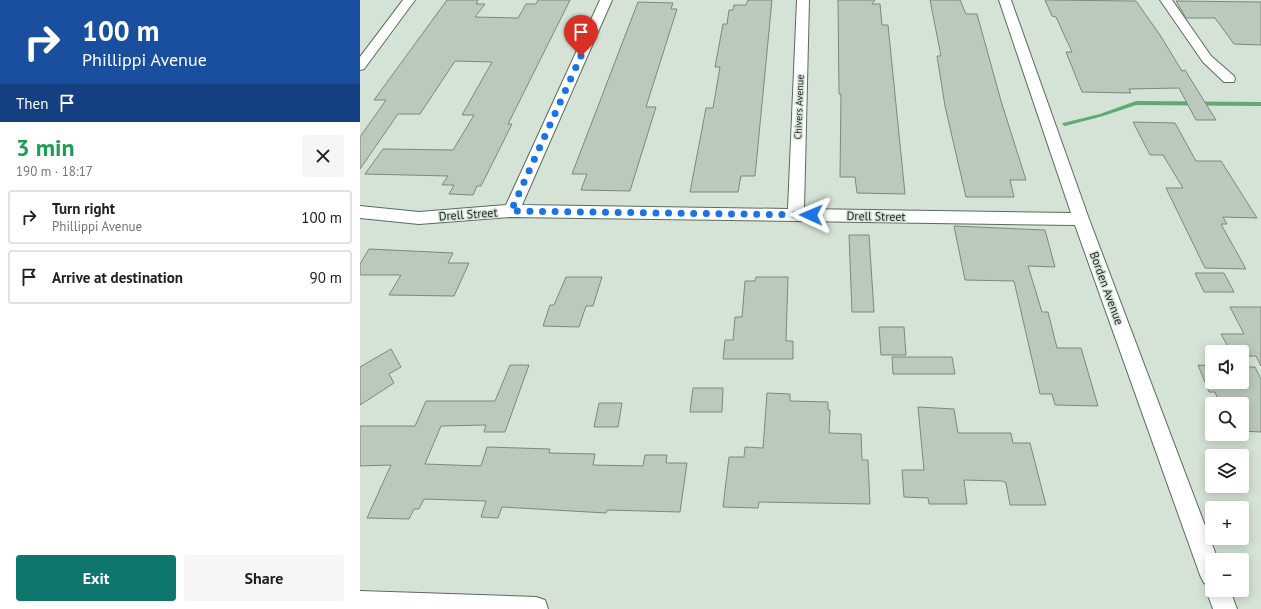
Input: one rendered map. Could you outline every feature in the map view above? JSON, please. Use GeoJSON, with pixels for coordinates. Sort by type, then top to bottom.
{"type":"FeatureCollection","features":[{"type":"Feature","properties":{"kind":"street"},"geometry":{"type":"LineString","coordinates":[[360,66],[408,0]]}},
{"type":"Feature","properties":{"kind":"street"},"geometry":{"type":"LineString","coordinates":[[511,211],[606,0]]}},
{"type":"Feature","properties":{"kind":"street","name":"Chivers Avenue"},"geometry":{"type":"LineString","coordinates":[[796,215],[803,0]]}},
{"type":"Feature","properties":{"kind":"street","name":"Borden Avenue"},"geometry":{"type":"LineString","coordinates":[[1005,0],[1081,219],[1205,556]]}},
{"type":"Feature","properties":{"kind":"street"},"geometry":{"type":"LineString","coordinates":[[1166,0],[1207,59],[1229,79]]}},
{"type":"Feature","properties":{"kind":"street","name":"Drell Street"},"geometry":{"type":"LineString","coordinates":[[360,212],[419,218],[511,211],[1081,219]]}},
{"type":"Feature","properties":{"kind":"street"},"geometry":{"type":"LineString","coordinates":[[1221,597],[1225,609]]}},
{"type":"Feature","properties":{"kind":"street"},"geometry":{"type":"LineString","coordinates":[[360,603],[536,609]]}},
{"type":"Feature","properties":{"kind":"building"},"geometry":{"type":"Polygon","coordinates":[[[447,0],[478,0],[476,4],[485,4],[475,17],[518,18],[526,4],[536,4],[538,0],[570,0],[508,124],[512,124],[481,186],[477,186],[473,195],[449,194],[454,185],[442,185],[448,176],[365,174],[383,149],[453,150],[474,115],[462,115],[492,62],[455,61],[420,114],[398,114],[360,169],[360,137],[386,100],[374,100],[447,0]]]}},
{"type":"Feature","properties":{"kind":"building"},"geometry":{"type":"Polygon","coordinates":[[[748,0],[772,0],[755,176],[741,176],[738,192],[690,192],[706,108],[713,108],[720,67],[715,67],[723,24],[727,24],[729,10],[733,10],[734,5],[746,5],[748,0]]]}},
{"type":"Feature","properties":{"kind":"building"},"geometry":{"type":"Polygon","coordinates":[[[838,0],[875,0],[872,4],[880,4],[882,25],[888,25],[905,194],[857,193],[855,177],[840,177],[841,94],[839,94],[838,0]]]}},
{"type":"Feature","properties":{"kind":"building"},"geometry":{"type":"Polygon","coordinates":[[[930,0],[960,0],[966,14],[977,14],[1001,101],[1026,180],[1010,180],[1014,197],[966,197],[945,106],[937,56],[941,56],[930,0]]]}},
{"type":"Feature","properties":{"kind":"building"},"geometry":{"type":"Polygon","coordinates":[[[1045,0],[1136,1],[1160,35],[1182,71],[1185,70],[1216,120],[1196,120],[1179,88],[1129,89],[1131,93],[1082,92],[1066,52],[1072,52],[1056,17],[1052,16],[1045,0]]]}},
{"type":"Feature","properties":{"kind":"building"},"geometry":{"type":"Polygon","coordinates":[[[1176,1],[1261,2],[1261,45],[1234,44],[1215,18],[1186,18],[1176,1]]]}},
{"type":"Feature","properties":{"kind":"building"},"geometry":{"type":"Polygon","coordinates":[[[638,2],[673,3],[671,9],[677,9],[646,107],[656,107],[630,191],[581,190],[587,174],[572,174],[638,2]]]}},
{"type":"Feature","properties":{"kind":"building"},"geometry":{"type":"Polygon","coordinates":[[[1133,122],[1175,123],[1196,161],[1221,161],[1257,218],[1223,217],[1227,224],[1221,224],[1246,269],[1205,268],[1166,188],[1183,188],[1163,155],[1150,155],[1133,122]]]}},
{"type":"Feature","properties":{"kind":"building"},"geometry":{"type":"Polygon","coordinates":[[[954,226],[1045,230],[1055,267],[1028,266],[1042,312],[1048,312],[1057,348],[1081,348],[1098,406],[1055,405],[1052,394],[1040,394],[1014,281],[965,280],[954,226]]]}},
{"type":"Feature","properties":{"kind":"building"},"geometry":{"type":"Polygon","coordinates":[[[849,235],[869,235],[874,312],[852,312],[849,235]]]}},
{"type":"Feature","properties":{"kind":"building"},"geometry":{"type":"Polygon","coordinates":[[[369,249],[453,253],[448,263],[469,263],[454,296],[389,295],[401,275],[360,275],[360,264],[369,249]]]}},
{"type":"Feature","properties":{"kind":"building"},"geometry":{"type":"Polygon","coordinates":[[[1195,273],[1224,273],[1234,292],[1204,292],[1195,273]]]}},
{"type":"Feature","properties":{"kind":"building"},"geometry":{"type":"Polygon","coordinates":[[[566,277],[602,277],[593,306],[586,306],[579,327],[543,326],[550,305],[554,305],[566,277]]]}},
{"type":"Feature","properties":{"kind":"building"},"geometry":{"type":"Polygon","coordinates":[[[756,277],[788,277],[786,341],[793,341],[793,359],[723,359],[725,340],[733,340],[735,317],[742,317],[745,281],[755,281],[756,277]]]}},
{"type":"Feature","properties":{"kind":"building"},"geometry":{"type":"Polygon","coordinates":[[[1230,307],[1261,307],[1261,366],[1256,356],[1249,356],[1249,345],[1227,345],[1221,334],[1244,334],[1230,307]]]}},
{"type":"Feature","properties":{"kind":"building"},"geometry":{"type":"Polygon","coordinates":[[[879,327],[904,327],[906,355],[881,355],[879,327]]]}},
{"type":"Feature","properties":{"kind":"building"},"geometry":{"type":"Polygon","coordinates":[[[391,349],[401,367],[389,374],[394,383],[360,405],[360,367],[391,349]]]}},
{"type":"Feature","properties":{"kind":"building"},"geometry":{"type":"Polygon","coordinates":[[[892,357],[952,357],[955,374],[893,374],[892,357]]]}},
{"type":"Feature","properties":{"kind":"building"},"geometry":{"type":"Polygon","coordinates":[[[510,365],[529,365],[505,432],[484,432],[486,425],[441,426],[425,464],[481,466],[487,447],[550,449],[549,453],[595,454],[593,465],[643,466],[645,455],[667,455],[666,463],[687,463],[680,512],[607,510],[606,513],[502,507],[498,518],[481,517],[486,501],[424,499],[419,509],[414,509],[409,519],[367,518],[391,465],[360,466],[360,426],[415,426],[426,401],[495,401],[510,365]]]}},
{"type":"Feature","properties":{"kind":"building"},"geometry":{"type":"Polygon","coordinates":[[[1198,365],[1205,366],[1205,382],[1198,365]]]}},
{"type":"Feature","properties":{"kind":"building"},"geometry":{"type":"Polygon","coordinates":[[[1249,367],[1255,367],[1261,379],[1261,432],[1249,431],[1249,397],[1217,397],[1215,392],[1209,392],[1208,389],[1249,389],[1249,367]]]}},
{"type":"Feature","properties":{"kind":"building"},"geometry":{"type":"Polygon","coordinates":[[[693,388],[723,388],[722,412],[690,412],[693,388]]]}},
{"type":"Feature","properties":{"kind":"building"},"geometry":{"type":"Polygon","coordinates":[[[767,393],[790,394],[790,401],[828,402],[828,410],[830,410],[829,433],[861,434],[862,460],[868,460],[870,504],[759,502],[758,508],[723,507],[729,457],[744,457],[745,447],[763,448],[767,393]]]}},
{"type":"Feature","properties":{"kind":"building"},"geometry":{"type":"Polygon","coordinates":[[[599,403],[622,403],[618,427],[594,427],[599,403]]]}},
{"type":"Feature","properties":{"kind":"building"},"geometry":{"type":"Polygon","coordinates":[[[918,407],[954,409],[958,433],[1011,433],[1013,443],[1030,443],[1046,505],[1010,505],[1006,483],[1002,481],[964,480],[967,504],[929,504],[928,498],[904,497],[902,470],[924,470],[918,407]]]}},
{"type":"Feature","properties":{"kind":"waterway"},"geometry":{"type":"LineString","coordinates":[[1065,124],[1101,115],[1136,103],[1261,104]]}},
{"type":"Feature","properties":{"kind":"route"},"geometry":{"type":"LineString","coordinates":[[581,56],[511,211],[811,215]]}}]}
